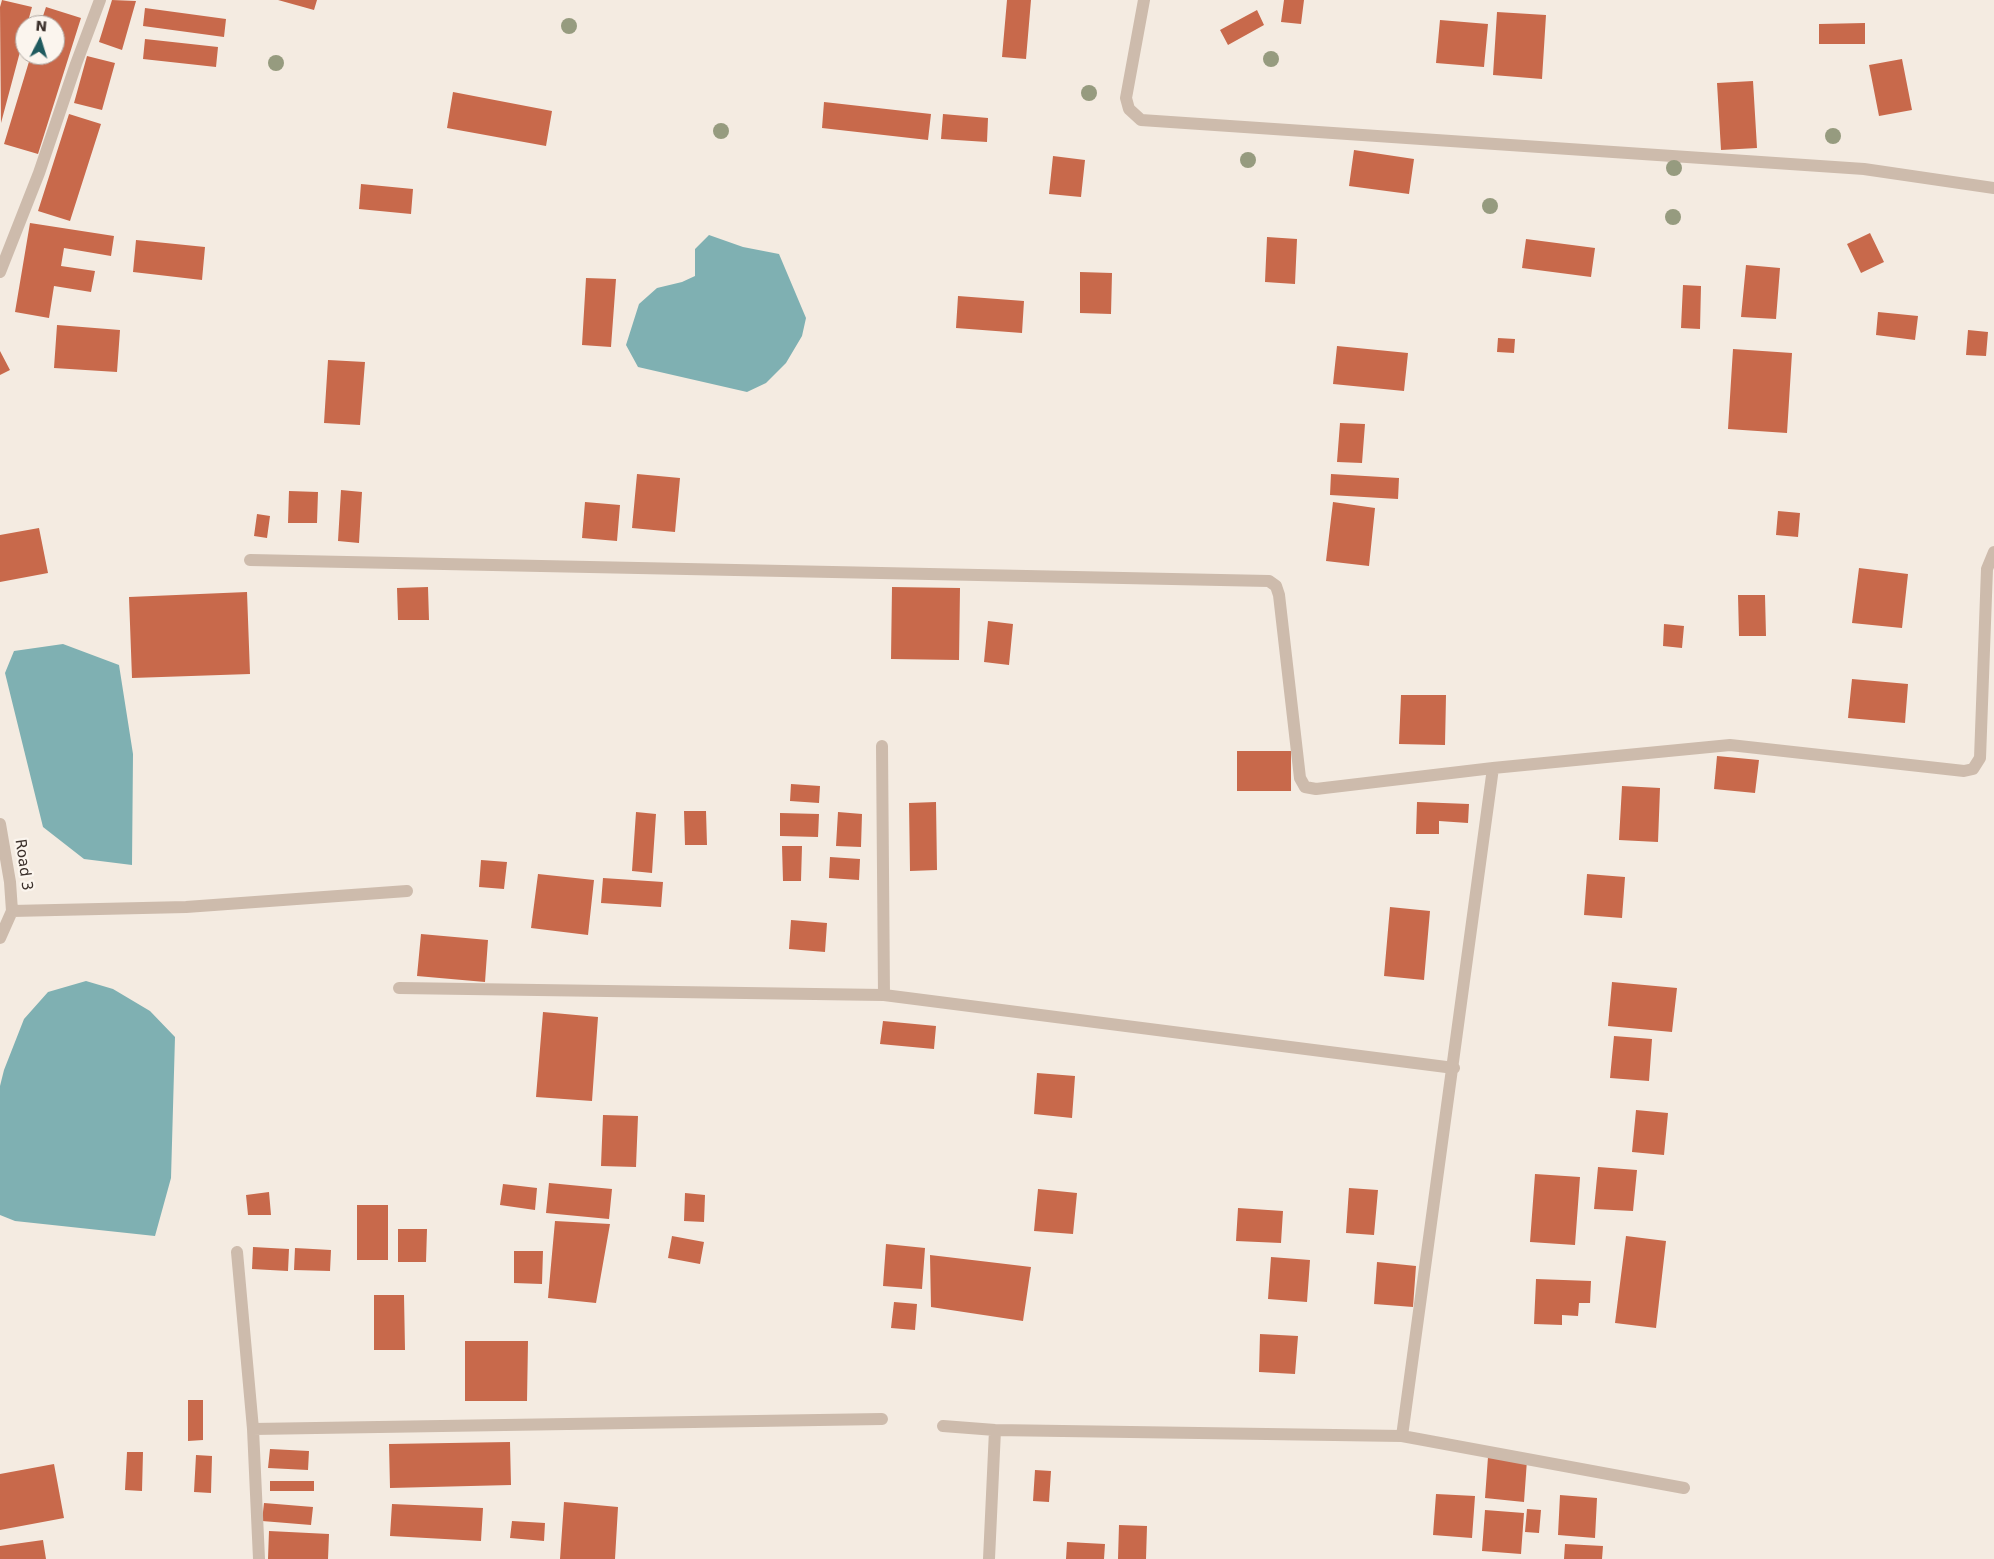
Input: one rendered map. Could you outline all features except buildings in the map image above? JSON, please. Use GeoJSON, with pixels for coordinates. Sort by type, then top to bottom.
{"type":"FeatureCollection","features":[{"type":"Feature","properties":{"kind":"street"},"geometry":{"type":"LineString","coordinates":[[0,272],[39,173],[100,0]]}},
{"type":"Feature","properties":{"kind":"street"},"geometry":{"type":"LineString","coordinates":[[1144,0],[1126,98],[1129,109],[1141,120],[1864,169],[1994,188]]}},
{"type":"Feature","properties":{"kind":"street"},"geometry":{"type":"LineString","coordinates":[[250,560],[1269,581],[1276,586],[1279,595],[1300,778],[1306,787],[1316,789],[1493,768],[1730,745],[1964,771],[1973,769],[1980,758],[1987,569],[1994,552]]}},
{"type":"Feature","properties":{"kind":"street"},"geometry":{"type":"LineString","coordinates":[[882,746],[884,995]]}},
{"type":"Feature","properties":{"kind":"street"},"geometry":{"type":"LineString","coordinates":[[1402,1436],[1454,1068],[1493,768]]}},
{"type":"Feature","properties":{"kind":"street","name":"Road 3"},"geometry":{"type":"LineString","coordinates":[[0,824],[10,882],[12,911],[0,938]]}},
{"type":"Feature","properties":{"kind":"street"},"geometry":{"type":"LineString","coordinates":[[12,911],[186,907],[407,891]]}},
{"type":"Feature","properties":{"kind":"street"},"geometry":{"type":"LineString","coordinates":[[399,988],[884,995],[1454,1068]]}},
{"type":"Feature","properties":{"kind":"street"},"geometry":{"type":"LineString","coordinates":[[237,1252],[253,1429],[259,1559]]}},
{"type":"Feature","properties":{"kind":"street"},"geometry":{"type":"LineString","coordinates":[[253,1429],[882,1419]]}},
{"type":"Feature","properties":{"kind":"street"},"geometry":{"type":"LineString","coordinates":[[943,1426],[995,1430],[1402,1436],[1684,1488]]}},
{"type":"Feature","properties":{"kind":"street"},"geometry":{"type":"LineString","coordinates":[[990,1559],[995,1430]]}},
{"type":"Feature","properties":{"kind":"water"},"geometry":{"type":"Polygon","coordinates":[[[709,235],[743,247],[779,254],[806,318],[802,336],[786,363],[766,383],[747,392],[638,367],[626,345],[639,304],[657,288],[682,282],[695,276],[695,249],[709,235]]]}},
{"type":"Feature","properties":{"kind":"water"},"geometry":{"type":"Polygon","coordinates":[[[63,644],[119,665],[133,754],[132,865],[84,859],[43,827],[5,673],[14,651],[63,644]]]}},
{"type":"Feature","properties":{"kind":"water"},"geometry":{"type":"Polygon","coordinates":[[[86,981],[113,989],[150,1011],[175,1037],[171,1178],[155,1236],[15,1221],[0,1215],[0,1086],[4,1070],[24,1019],[48,992],[86,981]]]}}]}
